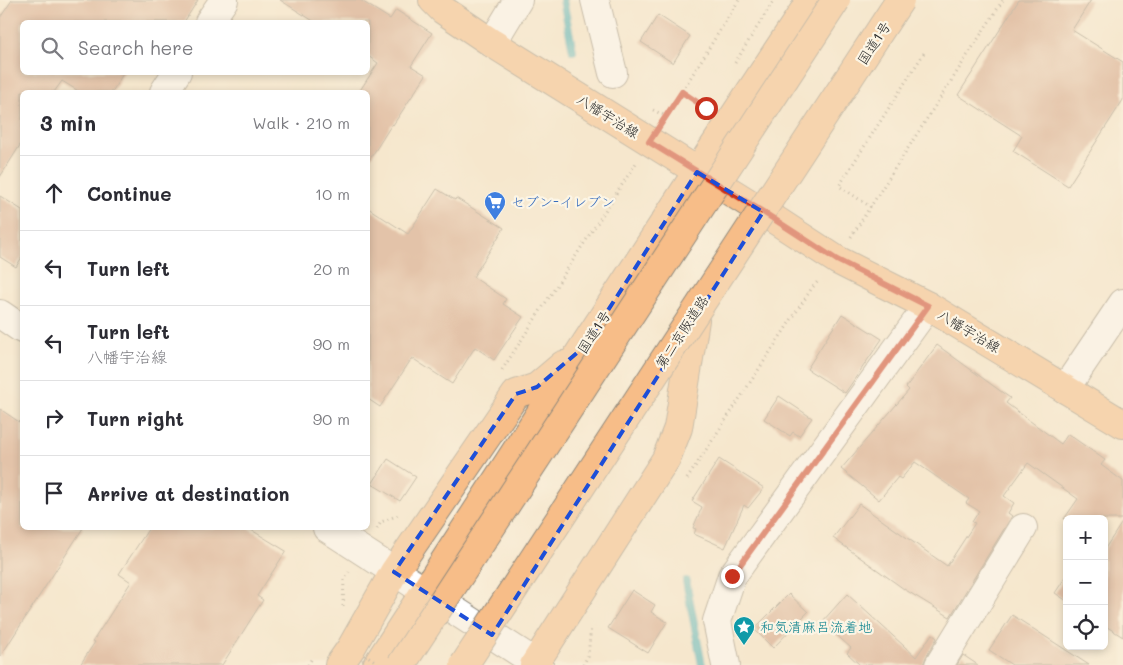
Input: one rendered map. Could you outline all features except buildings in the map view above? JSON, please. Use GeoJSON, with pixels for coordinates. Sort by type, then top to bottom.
{"type":"FeatureCollection","features":[{"type":"Feature","properties":{"kind":"main road","name":"八幡宇治線"},"geometry":{"type":"LineString","coordinates":[[433,0],[443,10],[492,43],[837,260],[928,306],[1123,424]]}},
{"type":"Feature","properties":{"kind":"main road","name":"国道1号"},"geometry":{"type":"LineString","coordinates":[[376,665],[811,0]]}},
{"type":"Feature","properties":{"kind":"main road"},"geometry":{"type":"LineString","coordinates":[[401,665],[836,0]]}},
{"type":"Feature","properties":{"kind":"main road","name":"国道1号"},"geometry":{"type":"LineString","coordinates":[[472,665],[901,0]]}},
{"type":"Feature","properties":{"kind":"main road","name":"第二京阪道路"},"geometry":{"type":"LineString","coordinates":[[464,665],[901,0]]}},
{"type":"Feature","properties":{"kind":"main road"},"geometry":{"type":"LineString","coordinates":[[536,664],[666,459],[678,428],[695,320]]}},
{"type":"Feature","properties":{"kind":"main road"},"geometry":{"type":"LineString","coordinates":[[339,665],[351,648],[394,572],[516,394],[537,387],[585,346]]}},
{"type":"Feature","properties":{"kind":"street"},"geometry":{"type":"LineString","coordinates":[[210,20],[224,0]]}},
{"type":"Feature","properties":{"kind":"street"},"geometry":{"type":"LineString","coordinates":[[492,43],[518,0]]}},
{"type":"Feature","properties":{"kind":"street"},"geometry":{"type":"LineString","coordinates":[[595,0],[613,73]]}},
{"type":"Feature","properties":{"kind":"street"},"geometry":{"type":"LineString","coordinates":[[165,90],[175,75]]}},
{"type":"Feature","properties":{"kind":"street"},"geometry":{"type":"LineString","coordinates":[[1065,390],[1123,302]]}},
{"type":"Feature","properties":{"kind":"street"},"geometry":{"type":"LineString","coordinates":[[726,665],[717,621],[732,576],[928,306]]}},
{"type":"Feature","properties":{"kind":"street"},"geometry":{"type":"LineString","coordinates":[[938,665],[1023,528]]}},
{"type":"Feature","properties":{"kind":"street"},"geometry":{"type":"LineString","coordinates":[[329,530],[536,664]]}},
{"type":"Feature","properties":{"kind":"path"},"geometry":{"type":"LineString","coordinates":[[502,370],[682,92],[739,0]]}},
{"type":"Feature","properties":{"kind":"path"},"geometry":{"type":"LineString","coordinates":[[732,66],[774,0]]}},
{"type":"Feature","properties":{"kind":"path"},"geometry":{"type":"LineString","coordinates":[[683,486],[812,288],[837,260],[1003,0]]}},
{"type":"Feature","properties":{"kind":"path"},"geometry":{"type":"LineString","coordinates":[[871,207],[839,186],[924,53]]}},
{"type":"Feature","properties":{"kind":"path"},"geometry":{"type":"LineString","coordinates":[[682,92],[706,108],[712,100]]}},
{"type":"Feature","properties":{"kind":"path"},"geometry":{"type":"LineString","coordinates":[[381,522],[404,513]]}},
{"type":"Feature","properties":{"kind":"path"},"geometry":{"type":"LineString","coordinates":[[582,665],[588,656],[591,626]]}},
{"type":"Feature","properties":{"kind":"path"},"geometry":{"type":"LineString","coordinates":[[360,665],[366,655],[376,662],[376,665]]}},
{"type":"Feature","properties":{"kind":"highlighted area"},"geometry":{"type":"Polygon","coordinates":[[[697,172],[763,212],[492,635],[394,572],[516,394],[537,387],[585,346],[697,172]]]}},
{"type":"Feature","properties":{"kind":"waterway"},"geometry":{"type":"LineString","coordinates":[[563,0],[573,51]]}},
{"type":"Feature","properties":{"kind":"waterway"},"geometry":{"type":"LineString","coordinates":[[686,581],[702,665]]}},
{"type":"Feature","properties":{"kind":"place","name":"セブン-イレブン"},"geometry":{"type":"Point","coordinates":[495,221]}},
{"type":"Feature","properties":{"kind":"place","name":"和気清麻呂流着地"},"geometry":{"type":"Point","coordinates":[744,646]}},
{"type":"Feature","properties":{"kind":"route"},"geometry":{"type":"LineString","coordinates":[[706,108],[682,92],[649,142],[837,260],[928,306],[732,576]]}}]}
